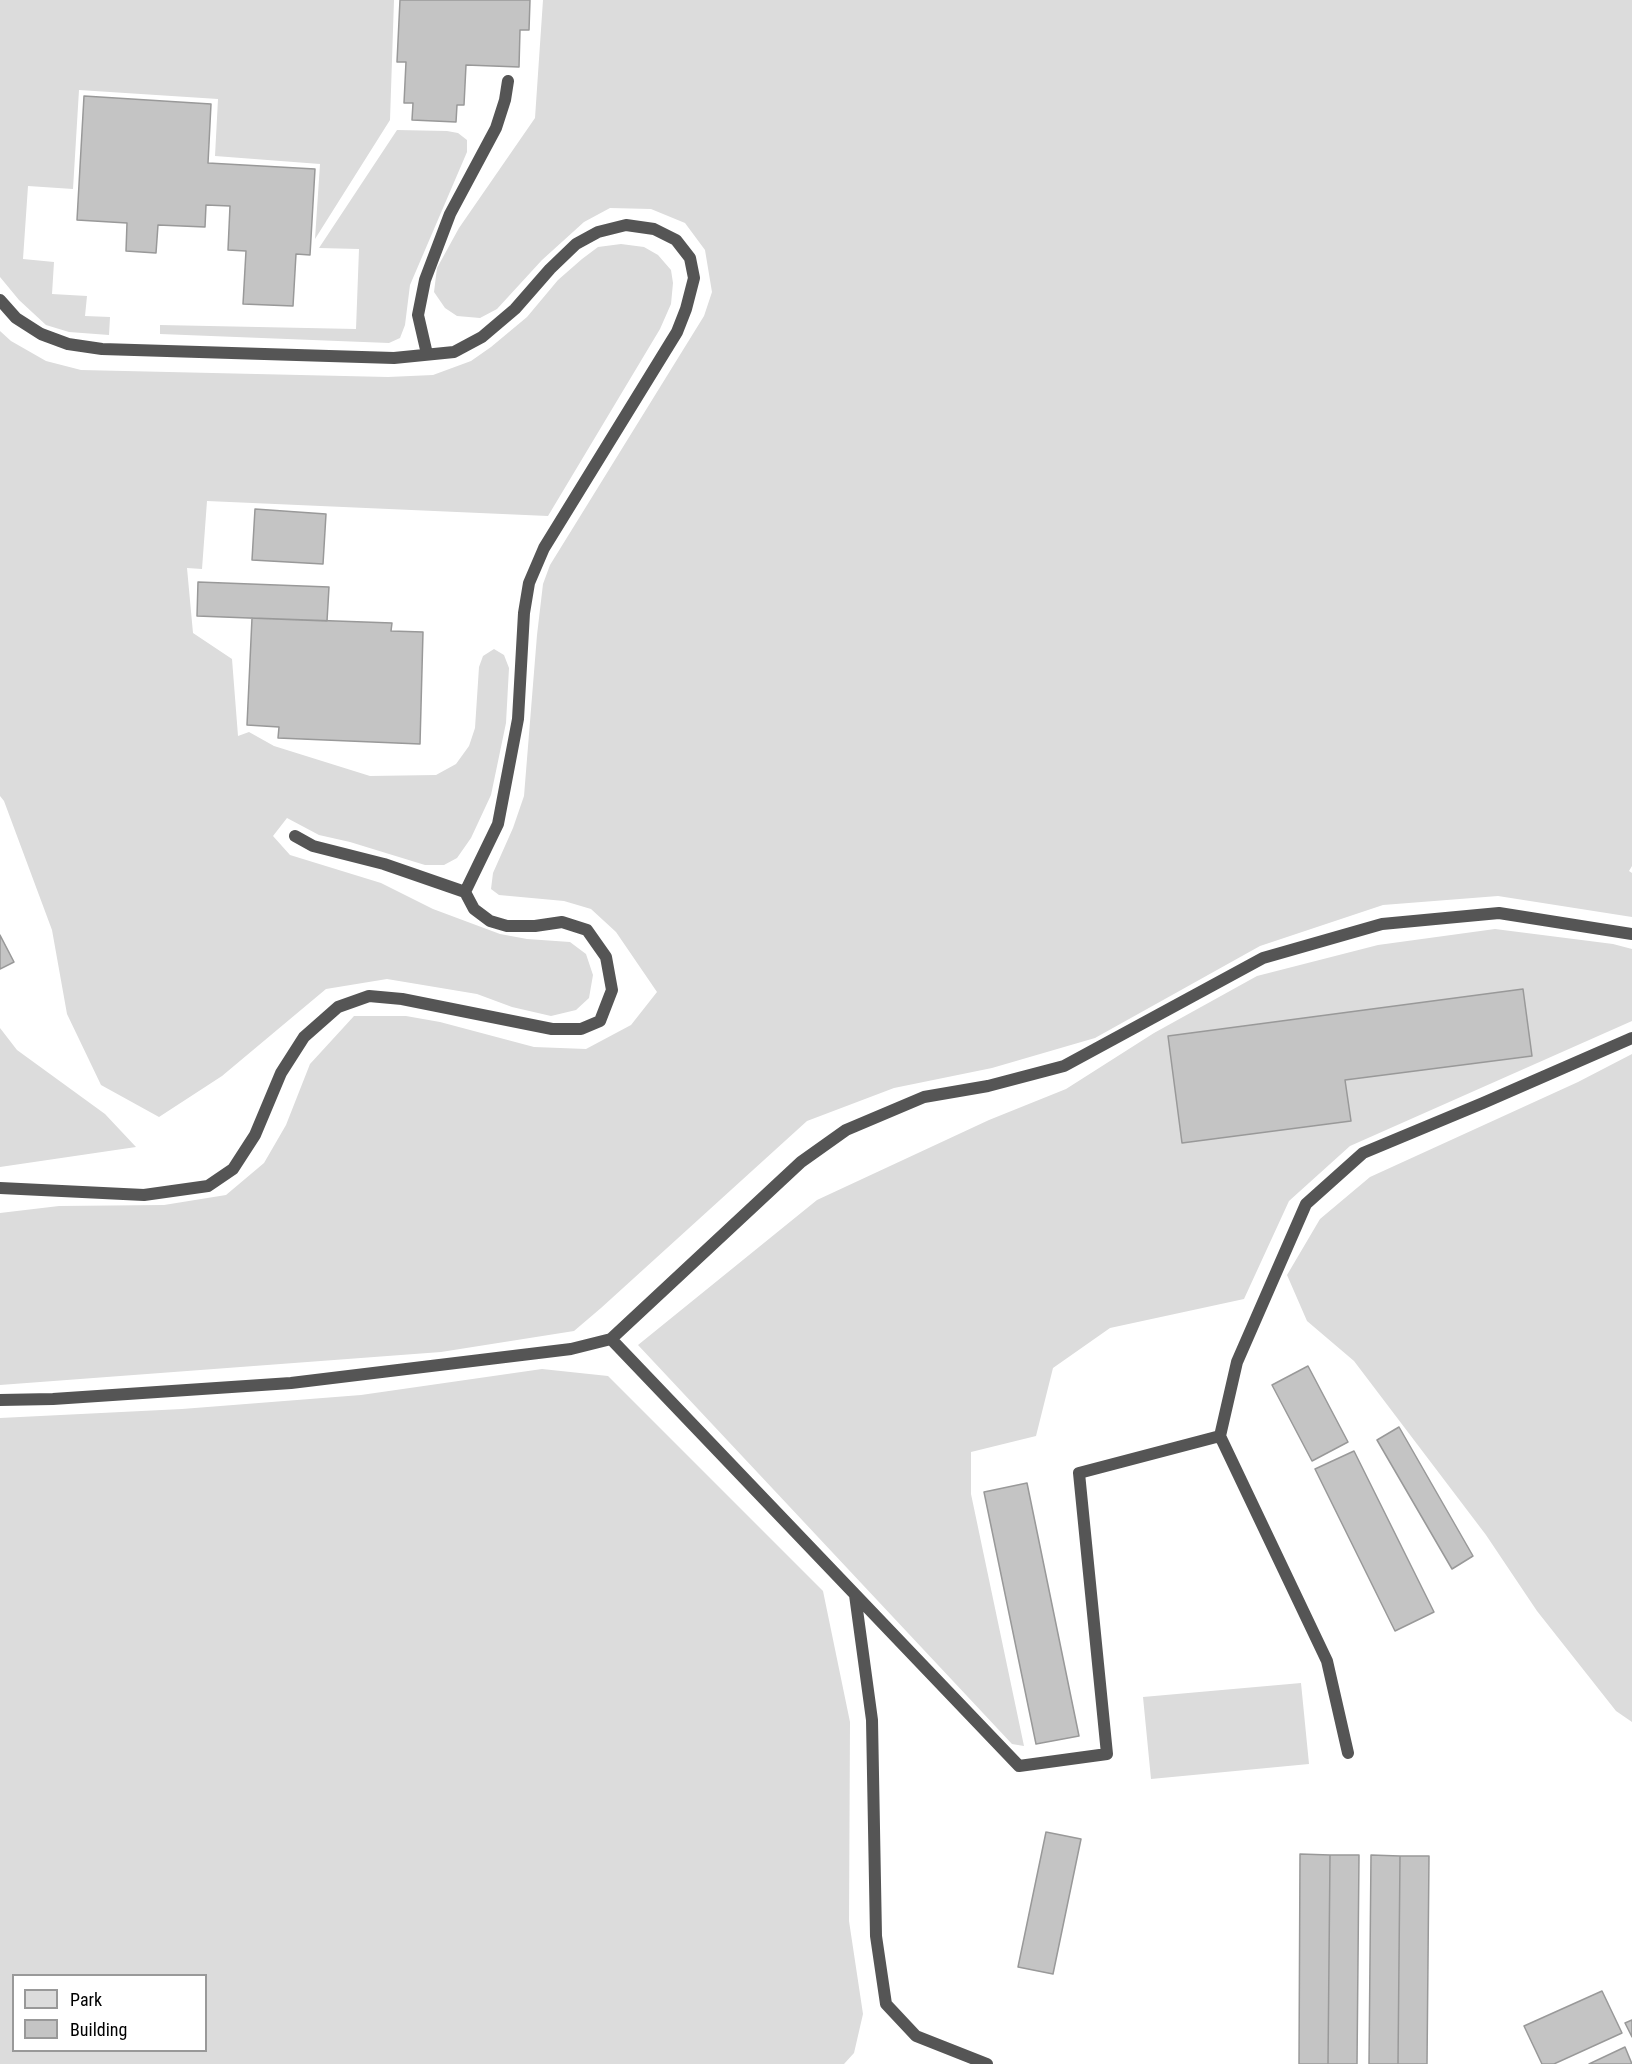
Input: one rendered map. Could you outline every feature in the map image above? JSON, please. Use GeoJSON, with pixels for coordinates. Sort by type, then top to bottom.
{"type":"FeatureCollection","features":[{"type":"Feature","properties":{"kind":"lane"},"geometry":{"type":"LineString","coordinates":[[427,354],[418,315],[425,280],[450,214],[496,128],[508,81]]}},
{"type":"Feature","properties":{"kind":"lane"},"geometry":{"type":"LineString","coordinates":[[0,300],[16,318],[40,334],[68,344],[102,349],[394,358],[454,352],[482,337],[515,309],[550,268],[576,244],[598,232],[626,225],[654,229],[676,240],[690,258],[694,278],[687,309],[677,332],[544,548],[529,583],[524,613],[518,719],[498,824],[465,892]]}},
{"type":"Feature","properties":{"kind":"lane"},"geometry":{"type":"LineString","coordinates":[[0,1188],[144,1195],[208,1186],[233,1169],[255,1135],[281,1073],[304,1037],[338,1007],[369,996],[402,999],[552,1029],[581,1029],[600,1021],[612,990],[606,957],[587,930],[562,922],[535,926],[507,926],[489,921],[474,909],[465,892],[384,864],[313,846],[295,836]]}},
{"type":"Feature","properties":{"kind":"lane"},"geometry":{"type":"LineString","coordinates":[[0,1400],[53,1399],[291,1383],[571,1349],[610,1340],[801,1162],[846,1130],[924,1097],[988,1086],[1064,1066],[1263,958],[1382,924],[1499,913],[1632,934]]}},
{"type":"Feature","properties":{"kind":"lane"},"geometry":{"type":"LineString","coordinates":[[1348,1753],[1327,1661],[1220,1436],[1237,1362],[1306,1204],[1363,1153],[1632,1038]]}},
{"type":"Feature","properties":{"kind":"lane"},"geometry":{"type":"LineString","coordinates":[[610,1340],[1019,1766],[1107,1754],[1079,1473],[1220,1436]]}},
{"type":"Feature","properties":{"kind":"lane"},"geometry":{"type":"LineString","coordinates":[[855,1595],[872,1720],[876,1936],[886,2004],[916,2036],[987,2064]]}},
{"type":"Feature","properties":{"kind":"green space"},"geometry":{"type":"Polygon","coordinates":[[[0,0],[394,0],[390,120],[315,239],[320,164],[215,156],[218,99],[79,90],[73,189],[28,186],[23,259],[54,262],[52,294],[87,296],[85,316],[110,317],[109,335],[69,332],[46,325],[19,300],[0,277],[0,0]]]}},
{"type":"Feature","properties":{"kind":"green space"},"geometry":{"type":"Polygon","coordinates":[[[543,0],[1632,0],[1632,866],[1629,871],[1632,873],[1632,917],[1498,896],[1383,905],[1260,946],[1095,1038],[992,1068],[894,1088],[807,1121],[574,1331],[441,1352],[0,1385],[0,1213],[59,1206],[164,1205],[226,1195],[264,1163],[286,1125],[310,1064],[354,1016],[406,1016],[440,1022],[534,1047],[586,1049],[631,1025],[657,992],[616,932],[591,909],[564,901],[499,895],[491,889],[493,873],[524,796],[537,635],[543,584],[550,565],[704,316],[712,292],[705,250],[685,223],[651,209],[610,208],[584,222],[542,260],[497,309],[480,318],[457,316],[445,308],[434,292],[437,268],[459,228],[535,118],[543,0]]]}},
{"type":"Feature","properties":{"kind":"green space"},"geometry":{"type":"Polygon","coordinates":[[[397,130],[447,131],[458,133],[467,140],[467,152],[410,285],[405,325],[400,338],[389,343],[160,334],[160,325],[356,329],[359,249],[319,248],[397,130]]]}},
{"type":"Feature","properties":{"kind":"green space"},"geometry":{"type":"Polygon","coordinates":[[[621,244],[644,247],[658,255],[671,270],[673,283],[671,304],[660,329],[548,516],[207,501],[202,569],[187,568],[193,633],[232,659],[238,736],[249,732],[274,746],[370,776],[436,775],[456,764],[469,746],[475,728],[479,667],[483,656],[494,649],[504,655],[509,668],[506,723],[491,795],[471,838],[457,858],[444,865],[425,865],[319,835],[287,818],[273,836],[290,855],[381,883],[433,909],[500,934],[527,939],[570,942],[586,954],[593,975],[589,998],[576,1010],[551,1016],[512,1007],[477,994],[387,979],[326,989],[222,1076],[159,1117],[101,1085],[67,1014],[52,930],[4,801],[0,796],[0,331],[11,341],[46,361],[81,370],[388,377],[433,375],[471,361],[491,347],[527,317],[558,280],[598,247],[621,244]]]}},
{"type":"Feature","properties":{"kind":"green space"},"geometry":{"type":"Polygon","coordinates":[[[1495,929],[1613,944],[1632,949],[1632,1021],[1350,1146],[1289,1201],[1244,1299],[1110,1328],[1053,1368],[1036,1436],[971,1452],[971,1494],[1024,1746],[1012,1744],[638,1345],[817,1200],[989,1120],[1066,1089],[1154,1033],[1257,976],[1378,945],[1495,929]]]}},
{"type":"Feature","properties":{"kind":"green space"},"geometry":{"type":"Polygon","coordinates":[[[0,1028],[17,1050],[105,1114],[136,1147],[0,1167],[0,1028]]]}},
{"type":"Feature","properties":{"kind":"green space"},"geometry":{"type":"Polygon","coordinates":[[[1632,1054],[1632,1722],[1616,1711],[1537,1611],[1486,1535],[1354,1361],[1307,1321],[1287,1275],[1320,1219],[1370,1177],[1578,1082],[1632,1054]]]}},
{"type":"Feature","properties":{"kind":"green space"},"geometry":{"type":"Polygon","coordinates":[[[542,1369],[608,1376],[823,1591],[850,1722],[849,1921],[863,2014],[854,2053],[844,2064],[0,2064],[0,1418],[182,1409],[361,1395],[542,1369]]]}},
{"type":"Feature","properties":{"kind":"green space"},"geometry":{"type":"Polygon","coordinates":[[[1301,1683],[1309,1764],[1151,1779],[1143,1697],[1301,1683]]]}},
{"type":"Feature","properties":{"kind":"building"},"geometry":{"type":"Polygon","coordinates":[[[400,0],[530,0],[529,30],[520,30],[519,67],[466,65],[464,105],[457,105],[456,122],[412,120],[413,103],[404,103],[406,62],[397,62],[400,0]]]}},
{"type":"Feature","properties":{"kind":"building"},"geometry":{"type":"Polygon","coordinates":[[[84,96],[211,104],[208,163],[315,169],[310,255],[296,254],[293,306],[243,304],[246,251],[228,250],[230,206],[206,205],[205,227],[158,225],[156,253],[126,251],[127,223],[77,220],[84,96]]]}},
{"type":"Feature","properties":{"kind":"building"},"geometry":{"type":"Polygon","coordinates":[[[255,509],[326,514],[323,564],[252,560],[255,509]]]}},
{"type":"Feature","properties":{"kind":"building"},"geometry":{"type":"Polygon","coordinates":[[[198,582],[329,587],[327,621],[197,616],[198,582]]]}},
{"type":"Feature","properties":{"kind":"building"},"geometry":{"type":"Polygon","coordinates":[[[252,618],[392,623],[391,631],[423,632],[420,744],[278,738],[279,727],[247,725],[252,618]]]}},
{"type":"Feature","properties":{"kind":"building"},"geometry":{"type":"Polygon","coordinates":[[[0,935],[14,962],[0,969],[0,935]]]}},
{"type":"Feature","properties":{"kind":"building"},"geometry":{"type":"Polygon","coordinates":[[[1523,989],[1532,1056],[1345,1080],[1351,1121],[1182,1143],[1168,1036],[1523,989]]]}},
{"type":"Feature","properties":{"kind":"building"},"geometry":{"type":"Polygon","coordinates":[[[1308,1366],[1348,1442],[1312,1461],[1272,1385],[1308,1366]]]}},
{"type":"Feature","properties":{"kind":"building"},"geometry":{"type":"Polygon","coordinates":[[[1399,1427],[1473,1556],[1452,1569],[1377,1440],[1399,1427]]]}},
{"type":"Feature","properties":{"kind":"building"},"geometry":{"type":"Polygon","coordinates":[[[1354,1451],[1434,1612],[1395,1631],[1315,1469],[1354,1451]]]}},
{"type":"Feature","properties":{"kind":"building"},"geometry":{"type":"Polygon","coordinates":[[[1027,1483],[1079,1736],[1036,1744],[984,1492],[1027,1483]]]}},
{"type":"Feature","properties":{"kind":"building"},"geometry":{"type":"Polygon","coordinates":[[[1046,1832],[1081,1839],[1053,1974],[1018,1967],[1046,1832]]]}},
{"type":"Feature","properties":{"kind":"building"},"geometry":{"type":"Polygon","coordinates":[[[1300,1854],[1330,1855],[1328,2064],[1299,2064],[1300,1854]]]}},
{"type":"Feature","properties":{"kind":"building"},"geometry":{"type":"Polygon","coordinates":[[[1330,1855],[1359,1855],[1357,2064],[1328,2064],[1330,1855]]]}},
{"type":"Feature","properties":{"kind":"building"},"geometry":{"type":"Polygon","coordinates":[[[1371,1855],[1400,1856],[1398,2064],[1369,2064],[1371,1855]]]}},
{"type":"Feature","properties":{"kind":"building"},"geometry":{"type":"Polygon","coordinates":[[[1400,1856],[1429,1856],[1427,2064],[1398,2064],[1400,1856]]]}},
{"type":"Feature","properties":{"kind":"building"},"geometry":{"type":"Polygon","coordinates":[[[1602,1991],[1622,2033],[1554,2064],[1542,2064],[1524,2026],[1602,1991]]]}},
{"type":"Feature","properties":{"kind":"building"},"geometry":{"type":"Polygon","coordinates":[[[1632,2020],[1632,2037],[1625,2023],[1632,2020]]]}},
{"type":"Feature","properties":{"kind":"building"},"geometry":{"type":"Polygon","coordinates":[[[1625,2047],[1632,2064],[1589,2064],[1625,2047]]]}}]}
